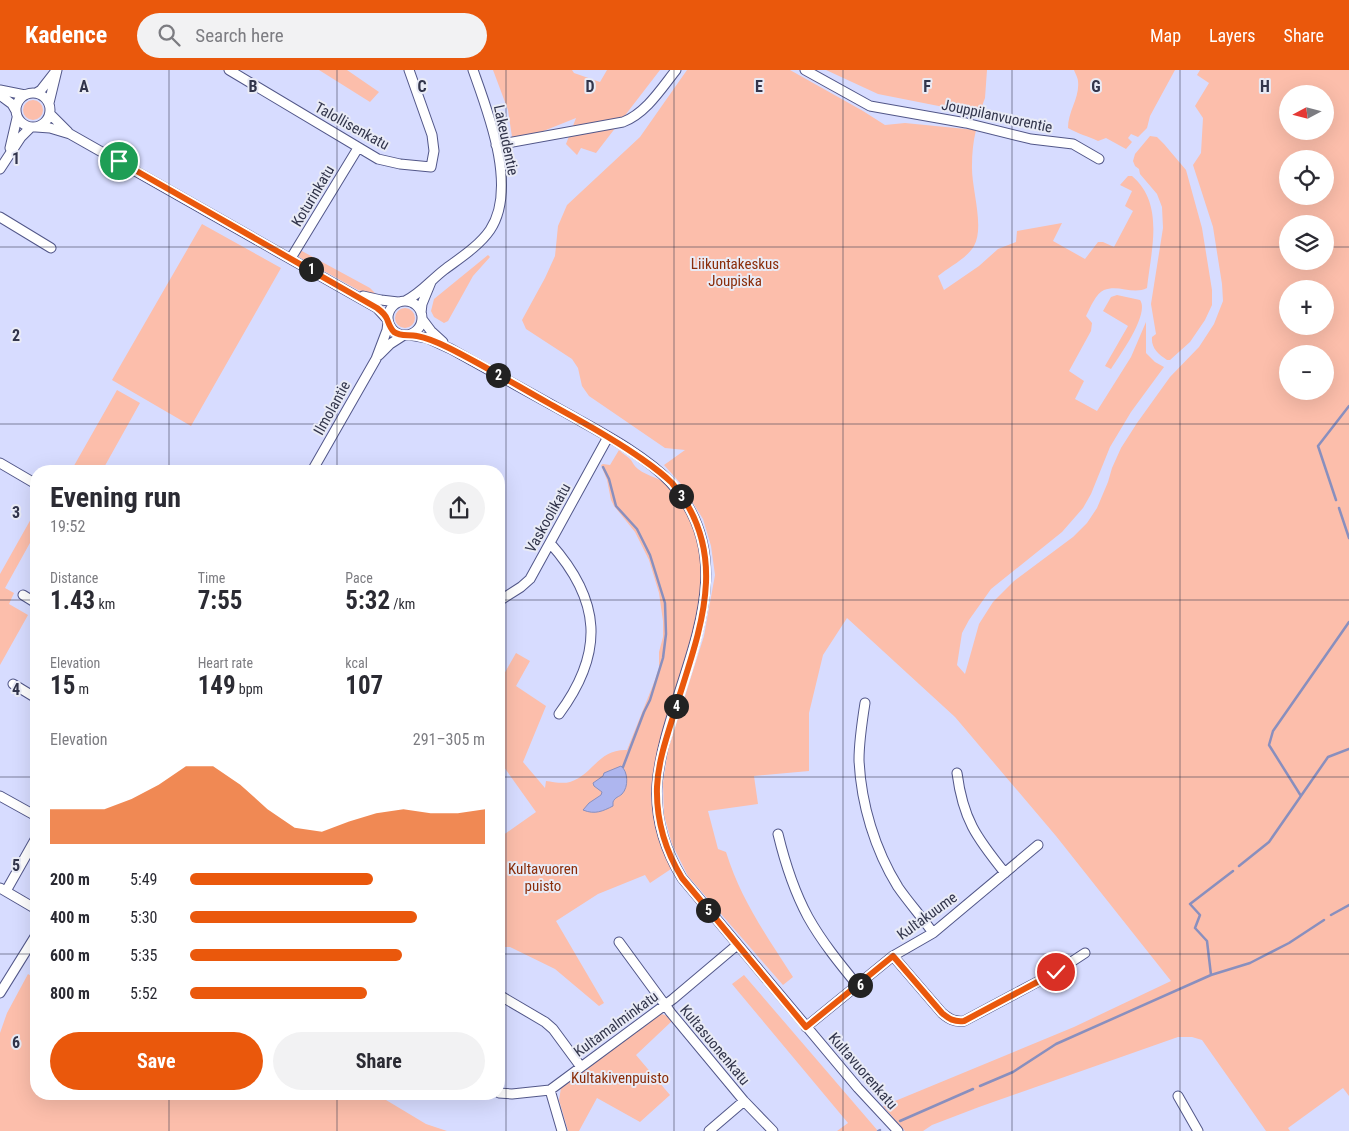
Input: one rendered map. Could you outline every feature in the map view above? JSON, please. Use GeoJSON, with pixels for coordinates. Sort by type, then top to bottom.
{"type":"FeatureCollection","features":[{"type":"Feature","properties":{"kind":"street"},"geometry":{"type":"LineString","coordinates":[[0,90],[24,95],[36,93],[41,90],[57,70]]}},
{"type":"Feature","properties":{"kind":"street"},"geometry":{"type":"LineString","coordinates":[[0,169],[26,131],[45,123],[50,114],[49,103],[57,70]]}},
{"type":"Feature","properties":{"kind":"street","name":"Talollisenkatu"},"geometry":{"type":"LineString","coordinates":[[229,70],[358,148],[378,158],[400,164],[431,168],[434,151],[432,135],[409,70]]}},
{"type":"Feature","properties":{"kind":"street","name":"Lakeudentie"},"geometry":{"type":"LineString","coordinates":[[402,301],[412,298],[432,279],[482,240],[492,228],[498,210],[501,176],[496,145],[473,70]]}},
{"type":"Feature","properties":{"kind":"street"},"geometry":{"type":"LineString","coordinates":[[496,145],[623,122],[639,114],[676,70]]}},
{"type":"Feature","properties":{"kind":"street","name":"Jouppilanvuorentie"},"geometry":{"type":"LineString","coordinates":[[806,70],[858,101],[870,106],[966,123],[1031,139],[1072,144],[1099,159]]}},
{"type":"Feature","properties":{"kind":"street"},"geometry":{"type":"LineString","coordinates":[[36,93],[46,98],[49,103]]}},
{"type":"Feature","properties":{"kind":"street"},"geometry":{"type":"LineString","coordinates":[[0,95],[12,104],[21,122],[34,127],[50,128],[70,134],[291,258],[377,308],[393,331],[407,335],[418,329],[422,304],[432,279]]}},
{"type":"Feature","properties":{"kind":"street"},"geometry":{"type":"LineString","coordinates":[[8,156],[18,102],[24,95]]}},
{"type":"Feature","properties":{"kind":"street"},"geometry":{"type":"LineString","coordinates":[[50,114],[70,134]]}},
{"type":"Feature","properties":{"kind":"street","name":"Koturinkatu"},"geometry":{"type":"LineString","coordinates":[[291,258],[358,148]]}},
{"type":"Feature","properties":{"kind":"street"},"geometry":{"type":"LineString","coordinates":[[0,218],[51,248]]}},
{"type":"Feature","properties":{"kind":"street"},"geometry":{"type":"LineString","coordinates":[[348,291],[381,300],[415,304],[421,316]]}},
{"type":"Feature","properties":{"kind":"street"},"geometry":{"type":"LineString","coordinates":[[387,320],[390,309],[402,301]]}},
{"type":"Feature","properties":{"kind":"street","name":"Kultavuorenkatu"},"geometry":{"type":"LineString","coordinates":[[421,316],[431,332],[451,349]]}},
{"type":"Feature","properties":{"kind":"street","name":"Ilmolantie"},"geometry":{"type":"LineString","coordinates":[[315,465],[376,359],[387,330],[387,320]]}},
{"type":"Feature","properties":{"kind":"street","name":"Kultavuorenkatu"},"geometry":{"type":"LineString","coordinates":[[407,335],[427,338],[451,349],[608,437],[652,466],[671,482],[685,501],[696,521],[707,566],[704,604],[660,762],[657,808],[665,844],[673,864],[682,878],[858,1088],[898,1131]]}},
{"type":"Feature","properties":{"kind":"street","name":"Ilmolantie"},"geometry":{"type":"LineString","coordinates":[[376,359],[390,344],[407,335]]}},
{"type":"Feature","properties":{"kind":"street","name":"Vaskoolikatu"},"geometry":{"type":"LineString","coordinates":[[505,597],[521,587],[530,578],[608,437]]}},
{"type":"Feature","properties":{"kind":"street"},"geometry":{"type":"LineString","coordinates":[[0,463],[30,480]]}},
{"type":"Feature","properties":{"kind":"street"},"geometry":{"type":"LineString","coordinates":[[550,542],[565,559],[577,578],[585,596],[591,637],[584,673],[574,695],[559,714]]}},
{"type":"Feature","properties":{"kind":"street"},"geometry":{"type":"LineString","coordinates":[[24,596],[30,600]]}},
{"type":"Feature","properties":{"kind":"street"},"geometry":{"type":"LineString","coordinates":[[13,684],[30,694]]}},
{"type":"Feature","properties":{"kind":"street"},"geometry":{"type":"LineString","coordinates":[[865,703],[860,735],[860,761],[865,801],[871,828],[886,864],[898,886],[932,933]]}},
{"type":"Feature","properties":{"kind":"street"},"geometry":{"type":"LineString","coordinates":[[957,773],[960,798],[974,833],[1005,873]]}},
{"type":"Feature","properties":{"kind":"street"},"geometry":{"type":"LineString","coordinates":[[0,796],[30,813]]}},
{"type":"Feature","properties":{"kind":"street"},"geometry":{"type":"LineString","coordinates":[[778,834],[792,882],[807,916],[832,953],[858,986]]}},
{"type":"Feature","properties":{"kind":"street","name":"Kultakuume"},"geometry":{"type":"LineString","coordinates":[[806,1027],[893,956],[932,933],[1038,844]]}},
{"type":"Feature","properties":{"kind":"street"},"geometry":{"type":"LineString","coordinates":[[30,847],[3,890],[30,906]]}},
{"type":"Feature","properties":{"kind":"street","name":"Kultasuonenkatu"},"geometry":{"type":"LineString","coordinates":[[619,942],[665,1006],[744,1101],[773,1131]]}},
{"type":"Feature","properties":{"kind":"street"},"geometry":{"type":"LineString","coordinates":[[1,989],[30,944]]}},
{"type":"Feature","properties":{"kind":"street","name":"Kultamalminkatu"},"geometry":{"type":"LineString","coordinates":[[550,1090],[665,1006],[737,945]]}},
{"type":"Feature","properties":{"kind":"street"},"geometry":{"type":"LineString","coordinates":[[893,956],[942,1013],[948,1019],[956,1022],[964,1021],[1056,972],[1085,953]]}},
{"type":"Feature","properties":{"kind":"street"},"geometry":{"type":"LineString","coordinates":[[505,999],[554,1029],[581,1067]]}},
{"type":"Feature","properties":{"kind":"street"},"geometry":{"type":"LineString","coordinates":[[505,1093],[550,1090],[562,1131]]}},
{"type":"Feature","properties":{"kind":"street"},"geometry":{"type":"LineString","coordinates":[[1178,1096],[1198,1131]]}},
{"type":"Feature","properties":{"kind":"street","name":"Kultasuonenkatu"},"geometry":{"type":"LineString","coordinates":[[709,1131],[744,1101]]}},
{"type":"Feature","properties":{"kind":"green space"},"geometry":{"type":"Polygon","coordinates":[[[319,70],[347,70],[379,92],[370,102],[319,70]]]}},
{"type":"Feature","properties":{"kind":"green space"},"geometry":{"type":"Polygon","coordinates":[[[493,70],[572,70],[574,73],[600,82],[607,70],[660,70],[596,153],[581,148],[577,155],[566,144],[576,118],[541,132],[512,137],[508,110],[493,70]]]}},
{"type":"Feature","properties":{"kind":"green space","name":"Liikuntakeskus Joupiska"},"geometry":{"type":"Polygon","coordinates":[[[687,70],[790,70],[885,125],[905,123],[976,130],[972,174],[978,218],[977,238],[967,255],[938,276],[944,290],[979,266],[998,249],[1016,242],[1017,231],[1062,223],[1053,241],[1085,259],[1098,242],[1114,247],[1133,211],[1125,206],[1132,191],[1120,185],[1128,176],[1132,176],[1142,187],[1149,200],[1153,228],[1147,288],[1136,290],[1109,288],[1098,294],[1086,316],[1092,323],[1091,331],[1069,371],[1084,381],[1075,399],[1097,411],[1131,357],[1146,322],[1146,353],[1155,362],[1164,367],[1131,412],[1110,447],[1091,494],[1083,508],[1062,532],[991,589],[969,620],[962,633],[957,665],[965,674],[979,624],[993,602],[1014,581],[1073,537],[1087,523],[1097,508],[1121,448],[1170,377],[1199,347],[1214,324],[1223,301],[1213,227],[1193,165],[1201,153],[1203,118],[1195,106],[1209,83],[1197,75],[1200,70],[1349,70],[1349,1096],[1343,1088],[1288,1128],[1290,1131],[1266,1131],[1202,1040],[1192,1037],[1178,1037],[979,1107],[932,1125],[923,1131],[905,1131],[883,1106],[1074,1027],[1171,981],[1056,836],[955,717],[847,618],[823,655],[809,713],[809,771],[754,776],[758,804],[708,811],[718,849],[726,852],[747,902],[793,977],[783,985],[688,876],[672,844],[664,815],[663,783],[668,750],[704,636],[715,575],[711,546],[703,519],[681,484],[664,465],[685,450],[665,448],[589,396],[582,386],[578,368],[572,359],[526,329],[522,320],[555,256],[558,226],[567,205],[640,137],[687,70]]]}},
{"type":"Feature","properties":{"kind":"green space"},"geometry":{"type":"Polygon","coordinates":[[[826,70],[987,70],[985,98],[979,114],[878,94],[826,70]]]}},
{"type":"Feature","properties":{"kind":"green space"},"geometry":{"type":"Polygon","coordinates":[[[1074,70],[1175,70],[1150,116],[1147,128],[1138,137],[1131,134],[1128,138],[1132,142],[1126,149],[1106,138],[1098,141],[1068,128],[1078,87],[1078,80],[1074,70]]]}},
{"type":"Feature","properties":{"kind":"green space"},"geometry":{"type":"Polygon","coordinates":[[[33,100],[40,103],[43,110],[40,117],[33,120],[26,117],[23,110],[26,103],[33,100]]]}},
{"type":"Feature","properties":{"kind":"green space"},"geometry":{"type":"Polygon","coordinates":[[[1150,136],[1157,137],[1186,170],[1202,228],[1212,290],[1212,305],[1205,320],[1190,342],[1170,360],[1167,360],[1158,353],[1152,341],[1152,337],[1156,334],[1151,304],[1163,228],[1162,207],[1157,194],[1140,174],[1133,161],[1135,154],[1150,136]]]}},
{"type":"Feature","properties":{"kind":"green space"},"geometry":{"type":"Polygon","coordinates":[[[202,224],[281,268],[191,426],[112,380],[202,224]]]}},
{"type":"Feature","properties":{"kind":"green space"},"geometry":{"type":"Polygon","coordinates":[[[300,250],[370,288],[378,296],[358,290],[299,257],[300,250]]]}},
{"type":"Feature","properties":{"kind":"green space"},"geometry":{"type":"Polygon","coordinates":[[[488,255],[490,257],[473,276],[448,321],[444,323],[434,317],[431,311],[434,299],[488,255]]]}},
{"type":"Feature","properties":{"kind":"green space"},"geometry":{"type":"Polygon","coordinates":[[[1117,295],[1140,300],[1142,306],[1137,325],[1111,369],[1105,366],[1128,326],[1103,311],[1111,297],[1117,295]]]}},
{"type":"Feature","properties":{"kind":"green space"},"geometry":{"type":"Polygon","coordinates":[[[405,308],[412,311],[415,318],[412,325],[405,328],[398,325],[395,318],[398,311],[405,308]]]}},
{"type":"Feature","properties":{"kind":"green space"},"geometry":{"type":"Polygon","coordinates":[[[117,390],[140,403],[105,465],[74,465],[117,390]]]}},
{"type":"Feature","properties":{"kind":"green space","name":"Kultavuoren puisto"},"geometry":{"type":"Polygon","coordinates":[[[619,450],[638,469],[659,479],[670,488],[691,523],[701,558],[701,595],[694,632],[659,744],[652,781],[651,793],[655,826],[671,869],[650,883],[645,875],[598,894],[556,921],[604,1003],[599,1006],[555,969],[510,947],[505,947],[505,834],[536,812],[505,768],[505,672],[516,653],[530,661],[516,686],[546,706],[523,762],[545,788],[546,781],[570,782],[585,773],[609,753],[627,750],[659,668],[663,621],[659,593],[649,560],[635,532],[611,500],[607,480],[601,465],[610,465],[619,450]]]}},
{"type":"Feature","properties":{"kind":"green space"},"geometry":{"type":"Polygon","coordinates":[[[30,521],[30,543],[5,588],[14,593],[9,604],[28,615],[0,665],[0,574],[30,521]]]}},
{"type":"Feature","properties":{"kind":"green space"},"geometry":{"type":"Polygon","coordinates":[[[28,974],[30,975],[30,1100],[386,1100],[426,1124],[447,1131],[0,1131],[0,1033],[7,1013],[28,974]]]}},
{"type":"Feature","properties":{"kind":"green space"},"geometry":{"type":"Polygon","coordinates":[[[744,975],[878,1131],[837,1131],[848,1123],[732,984],[744,975]]]}},
{"type":"Feature","properties":{"kind":"green space","name":"Kultakivenpuisto"},"geometry":{"type":"Polygon","coordinates":[[[661,1014],[672,1021],[636,1055],[670,1095],[640,1122],[597,1098],[579,1131],[568,1131],[559,1100],[561,1088],[661,1014]]]}},
{"type":"Feature","properties":{"kind":"water"},"geometry":{"type":"Polygon","coordinates":[[[621,766],[625,771],[627,783],[622,794],[614,800],[613,806],[595,812],[583,810],[589,803],[601,795],[602,792],[593,783],[603,776],[604,773],[621,766]]]}},
{"type":"Feature","properties":{"kind":"waterway"},"geometry":{"type":"LineString","coordinates":[[1336,500],[1318,446],[1349,406]]}},
{"type":"Feature","properties":{"kind":"waterway"},"geometry":{"type":"LineString","coordinates":[[603,467],[609,479],[616,506],[637,529],[650,555],[665,603],[666,634],[663,658],[650,700],[623,767]]}},
{"type":"Feature","properties":{"kind":"waterway"},"geometry":{"type":"LineString","coordinates":[[1339,508],[1349,538]]}},
{"type":"Feature","properties":{"kind":"waterway"},"geometry":{"type":"LineString","coordinates":[[1301,796],[1269,745],[1273,731],[1349,622]]}},
{"type":"Feature","properties":{"kind":"waterway"},"geometry":{"type":"LineString","coordinates":[[1239,866],[1269,842],[1328,757],[1349,749]]}},
{"type":"Feature","properties":{"kind":"waterway"},"geometry":{"type":"LineString","coordinates":[[1211,975],[1207,941],[1195,928],[1200,915],[1190,904],[1233,871]]}},
{"type":"Feature","properties":{"kind":"waterway"},"geometry":{"type":"LineString","coordinates":[[1331,915],[1349,905]]}},
{"type":"Feature","properties":{"kind":"waterway"},"geometry":{"type":"LineString","coordinates":[[980,1086],[1013,1072],[1056,1044],[1211,975],[1250,963],[1289,943],[1324,920]]}},
{"type":"Feature","properties":{"kind":"waterway"},"geometry":{"type":"LineString","coordinates":[[900,1121],[973,1089]]}},
{"type":"Feature","properties":{"kind":"route"},"geometry":{"type":"LineString","coordinates":[[119,161],[377,308],[383,313],[393,331],[398,334],[427,338],[451,349],[619,443],[671,482],[685,501],[696,521],[707,566],[707,586],[697,635],[660,762],[657,786],[657,808],[660,828],[673,864],[682,878],[806,1027],[893,956],[942,1013],[948,1019],[956,1022],[964,1021],[1056,972]]}}]}
